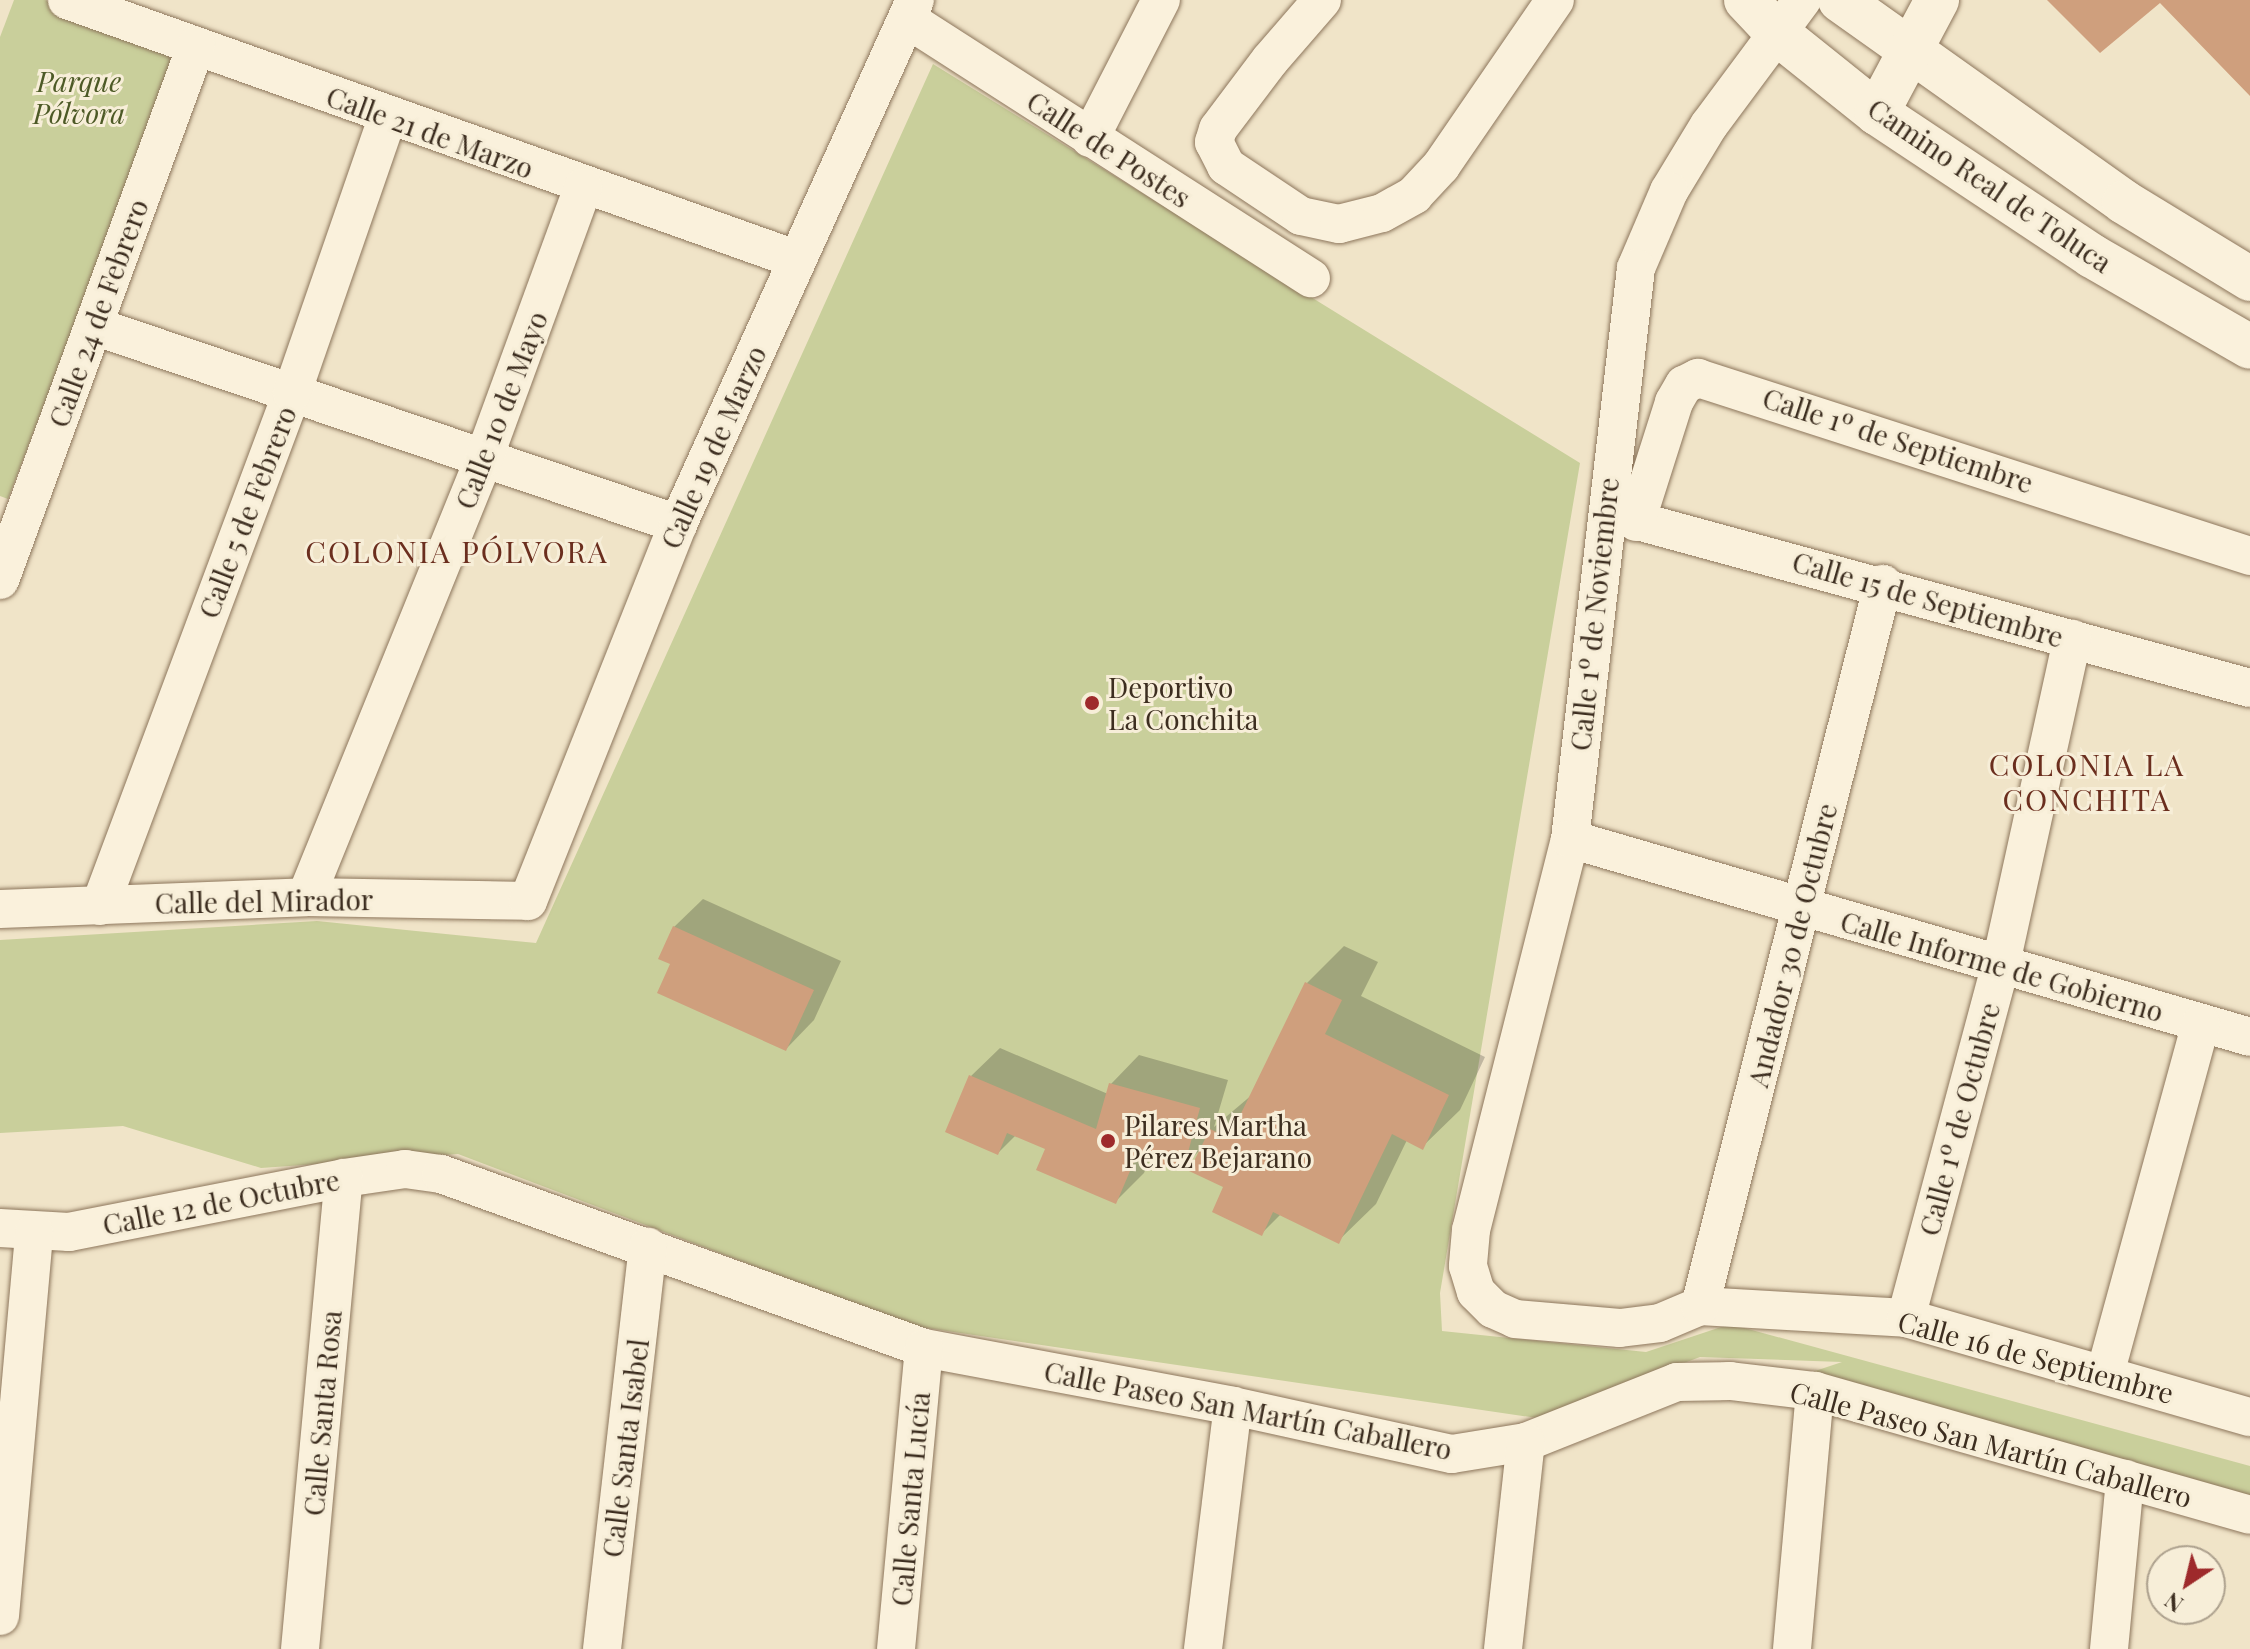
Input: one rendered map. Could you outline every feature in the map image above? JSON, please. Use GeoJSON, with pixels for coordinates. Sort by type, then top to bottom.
{"type":"FeatureCollection","features":[{"type":"Feature","properties":{"kind":"main road","name":"Camino Real de Toluca"},"geometry":{"type":"LineString","coordinates":[[1746,0],[1789,16],[1877,113],[2092,256],[2250,347]]}},
{"type":"Feature","properties":{"kind":"main road"},"geometry":{"type":"LineString","coordinates":[[1840,0],[1910,53],[2124,202],[2250,279]]}},
{"type":"Feature","properties":{"kind":"main road"},"geometry":{"type":"LineString","coordinates":[[1877,113],[1937,0]]}},
{"type":"Feature","properties":{"kind":"street","name":"Calle 21 de Marzo"},"geometry":{"type":"LineString","coordinates":[[67,0],[583,188],[795,259]]}},
{"type":"Feature","properties":{"kind":"street"},"geometry":{"type":"LineString","coordinates":[[1090,138],[1161,0]]}},
{"type":"Feature","properties":{"kind":"street"},"geometry":{"type":"LineString","coordinates":[[1322,0],[1218,129],[1217,155],[1226,166],[1301,216],[1339,224],[1382,213],[1414,195],[1441,166],[1555,0]]}},
{"type":"Feature","properties":{"kind":"street","name":"Calle de Postes"},"geometry":{"type":"LineString","coordinates":[[911,9],[1090,138],[1311,278]]}},
{"type":"Feature","properties":{"kind":"street","name":"Calle 19 de Marzo"},"geometry":{"type":"LineString","coordinates":[[528,901],[678,524],[795,259],[911,9]]}},
{"type":"Feature","properties":{"kind":"street","name":"Calle 1º de Noviembre"},"geometry":{"type":"LineString","coordinates":[[1468,1266],[1471,1230],[1570,839],[1621,516],[1636,268],[1669,191],[1709,125],[1789,16]]}},
{"type":"Feature","properties":{"kind":"street","name":"Calle 24 de Febrero"},"geometry":{"type":"LineString","coordinates":[[0,580],[8,524],[94,326],[196,46]]}},
{"type":"Feature","properties":{"kind":"street","name":"Calle 5 de Febrero"},"geometry":{"type":"LineString","coordinates":[[100,906],[292,393],[388,116]]}},
{"type":"Feature","properties":{"kind":"street","name":"Calle 10 de Mayo"},"geometry":{"type":"LineString","coordinates":[[306,897],[484,458],[583,188]]}},
{"type":"Feature","properties":{"kind":"street"},"geometry":{"type":"LineString","coordinates":[[94,326],[678,524]]}},
{"type":"Feature","properties":{"kind":"street","name":"Calle 1º de Septiembre"},"geometry":{"type":"LineString","coordinates":[[1621,516],[1674,402],[1684,385],[1698,378],[2250,556]]}},
{"type":"Feature","properties":{"kind":"street","name":"Calle 15 de Septiembre"},"geometry":{"type":"LineString","coordinates":[[1621,516],[1883,584],[2250,688]]}},
{"type":"Feature","properties":{"kind":"street","name":"Andador 30 de Octubre"},"geometry":{"type":"LineString","coordinates":[[1700,1306],[1883,584]]}},
{"type":"Feature","properties":{"kind":"street","name":"Calle 1º de Octubre"},"geometry":{"type":"LineString","coordinates":[[1906,1318],[2001,963],[2072,639]]}},
{"type":"Feature","properties":{"kind":"street","name":"Calle Informe de Gobierno"},"geometry":{"type":"LineString","coordinates":[[1570,839],[1801,909],[2001,963],[2250,1037]]}},
{"type":"Feature","properties":{"kind":"street","name":"Calle del Mirador"},"geometry":{"type":"LineString","coordinates":[[0,909],[306,897],[528,901]]}},
{"type":"Feature","properties":{"kind":"street"},"geometry":{"type":"LineString","coordinates":[[2105,1374],[2201,1024]]}},
{"type":"Feature","properties":{"kind":"street","name":"Calle 12 de Octubre"},"geometry":{"type":"LineString","coordinates":[[17,1230],[103,1226],[344,1178],[405,1169],[441,1174]]}},
{"type":"Feature","properties":{"kind":"street","name":"Calle Paseo San Martín Caballero"},"geometry":{"type":"LineString","coordinates":[[441,1174],[924,1348],[1233,1406],[1452,1454],[1526,1442],[1677,1382],[1730,1381],[1815,1391],[2250,1515]]}},
{"type":"Feature","properties":{"kind":"street","name":"Calle Santa Rosa"},"geometry":{"type":"LineString","coordinates":[[300,1649],[344,1178]]}},
{"type":"Feature","properties":{"kind":"street"},"geometry":{"type":"LineString","coordinates":[[0,1616],[17,1230]]}},
{"type":"Feature","properties":{"kind":"street","name":"Calle Santa Isabel"},"geometry":{"type":"LineString","coordinates":[[602,1649],[648,1247]]}},
{"type":"Feature","properties":{"kind":"street","name":"Calle 16 de Septiembre"},"geometry":{"type":"LineString","coordinates":[[1468,1266],[1476,1292],[1493,1309],[1515,1319],[1620,1328],[1660,1323],[1700,1306],[1906,1318],[2250,1417]]}},
{"type":"Feature","properties":{"kind":"street","name":"Calle Santa Lucía"},"geometry":{"type":"LineString","coordinates":[[896,1649],[924,1348]]}},
{"type":"Feature","properties":{"kind":"street"},"geometry":{"type":"LineString","coordinates":[[1792,1649],[1815,1391]]}},
{"type":"Feature","properties":{"kind":"street"},"geometry":{"type":"LineString","coordinates":[[1203,1649],[1233,1406]]}},
{"type":"Feature","properties":{"kind":"street"},"geometry":{"type":"LineString","coordinates":[[1503,1649],[1526,1442]]}},
{"type":"Feature","properties":{"kind":"street"},"geometry":{"type":"LineString","coordinates":[[2109,1649],[2125,1479]]}},
{"type":"Feature","properties":{"kind":"green space","name":"Parque Pólvora"},"geometry":{"type":"Polygon","coordinates":[[[14,0],[45,0],[181,47],[8,499],[0,496],[0,37],[14,0]]]}},
{"type":"Feature","properties":{"kind":"green space","name":"Deportivo La Conchita"},"geometry":{"type":"Polygon","coordinates":[[[933,64],[1580,463],[1440,1293],[1442,1331],[1646,1352],[1730,1324],[2250,1466],[2250,1499],[1791,1379],[1842,1362],[1700,1357],[1537,1418],[913,1326],[458,1154],[261,1168],[123,1126],[0,1133],[0,940],[317,921],[536,943],[933,64]]]}},
{"type":"Feature","properties":{"kind":"building"},"geometry":{"type":"Polygon","coordinates":[[[2047,0],[2250,0],[2250,96],[2160,3],[2100,53],[2047,0]]]}},
{"type":"Feature","properties":{"kind":"building"},"geometry":{"type":"Polygon","coordinates":[[[673,926],[814,990],[786,1051],[657,993],[670,964],[658,959],[673,926]]]}},
{"type":"Feature","properties":{"kind":"building"},"geometry":{"type":"Polygon","coordinates":[[[1305,982],[1342,1000],[1325,1034],[1449,1095],[1423,1150],[1392,1134],[1339,1244],[1273,1212],[1262,1236],[1212,1212],[1223,1187],[1189,1171],[1210,1129],[1229,1138],[1305,982]]]}},
{"type":"Feature","properties":{"kind":"building","name":"Pilares Martha Pérez Bejarano"},"geometry":{"type":"Polygon","coordinates":[[[969,1075],[1096,1129],[1109,1083],[1200,1108],[1183,1171],[1136,1157],[1116,1204],[1036,1170],[1045,1149],[1007,1133],[998,1155],[945,1132],[969,1075]]]}},
{"type":"Feature","properties":{"kind":"place","name":"Deportivo La Conchita"},"geometry":{"type":"Point","coordinates":[1092,703]}},
{"type":"Feature","properties":{"kind":"place","name":"Pilares Martha Pérez Bejarano"},"geometry":{"type":"Point","coordinates":[1108,1141]}},
{"type":"Feature","properties":{"kind":"district","name":"COLONIA PÓLVORA"},"geometry":{"type":"Point","coordinates":[457,551]}},
{"type":"Feature","properties":{"kind":"district","name":"COLONIA LA CONCHITA"},"geometry":{"type":"Point","coordinates":[2087,781]}}]}
